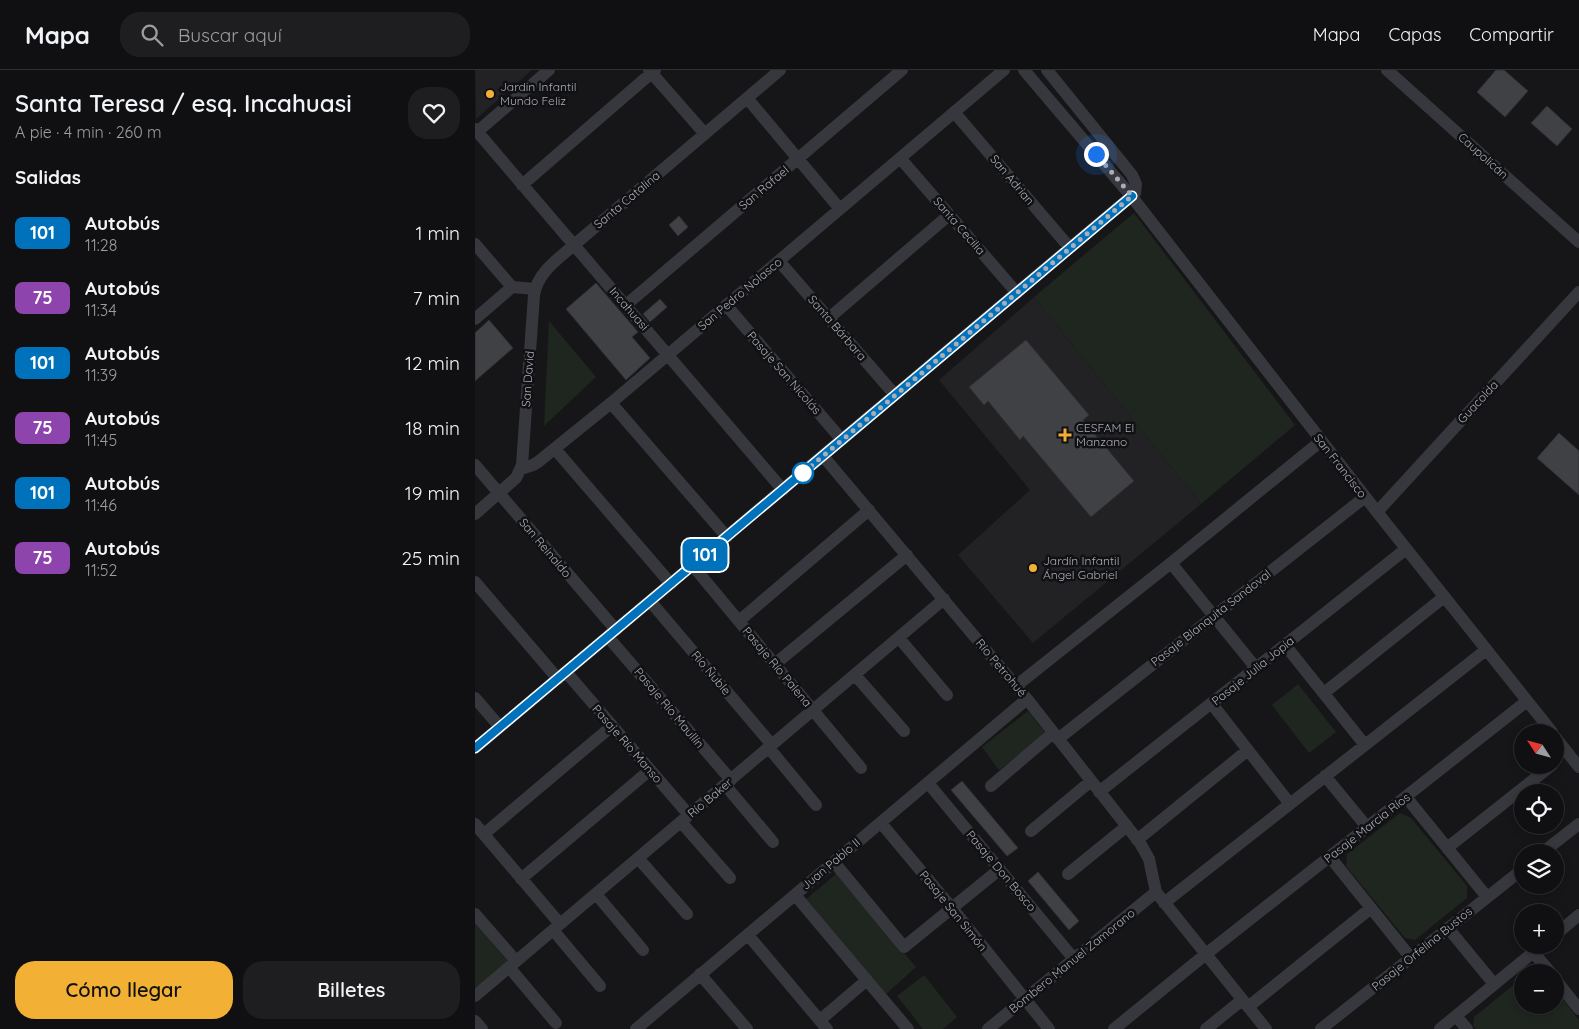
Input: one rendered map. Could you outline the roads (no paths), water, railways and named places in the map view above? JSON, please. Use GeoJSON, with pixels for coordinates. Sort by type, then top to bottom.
{"type":"FeatureCollection","features":[{"type":"Feature","properties":{"kind":"street"},"geometry":{"type":"LineString","coordinates":[[476,131],[549,70]]}},
{"type":"Feature","properties":{"kind":"street","name":"Santa Catalina"},"geometry":{"type":"LineString","coordinates":[[535,289],[545,271],[574,245],[780,70]]}},
{"type":"Feature","properties":{"kind":"street","name":"San Rafael"},"geometry":{"type":"LineString","coordinates":[[625,305],[902,70]]}},
{"type":"Feature","properties":{"kind":"street","name":"San Pedro Nolasco"},"geometry":{"type":"LineString","coordinates":[[475,514],[516,478],[521,469],[533,465],[555,449],[611,403],[1004,70]]}},
{"type":"Feature","properties":{"kind":"street","name":"San Francisco"},"geometry":{"type":"LineString","coordinates":[[1024,70],[1132,196],[1321,441],[1546,724]]}},
{"type":"Feature","properties":{"kind":"street"},"geometry":{"type":"LineString","coordinates":[[475,748],[1132,196],[1137,189],[1137,184],[1132,175],[1047,70]]}},
{"type":"Feature","properties":{"kind":"street","name":"Caupolicán"},"geometry":{"type":"LineString","coordinates":[[1387,70],[1579,242]]}},
{"type":"Feature","properties":{"kind":"street"},"geometry":{"type":"LineString","coordinates":[[522,185],[652,71],[705,134]]}},
{"type":"Feature","properties":{"kind":"street"},"geometry":{"type":"LineString","coordinates":[[747,98],[841,209]]}},
{"type":"Feature","properties":{"kind":"street","name":"San Adrian"},"geometry":{"type":"LineString","coordinates":[[954,112],[1070,248]]}},
{"type":"Feature","properties":{"kind":"street","name":"Incahuasi"},"geometry":{"type":"LineString","coordinates":[[476,131],[783,490]]}},
{"type":"Feature","properties":{"kind":"street","name":"Santa Cecilia"},"geometry":{"type":"LineString","coordinates":[[900,158],[1017,293]]}},
{"type":"Feature","properties":{"kind":"street"},"geometry":{"type":"LineString","coordinates":[[829,318],[949,215]]}},
{"type":"Feature","properties":{"kind":"street"},"geometry":{"type":"LineString","coordinates":[[475,244],[512,287],[535,289]]}},
{"type":"Feature","properties":{"kind":"street","name":"Santa Bárbara"},"geometry":{"type":"LineString","coordinates":[[779,260],[895,395]]}},
{"type":"Feature","properties":{"kind":"street"},"geometry":{"type":"LineString","coordinates":[[475,319],[512,287]]}},
{"type":"Feature","properties":{"kind":"street","name":"San David"},"geometry":{"type":"LineString","coordinates":[[521,469],[535,289]]}},
{"type":"Feature","properties":{"kind":"street","name":"Guacolda"},"geometry":{"type":"LineString","coordinates":[[1377,512],[1579,292]]}},
{"type":"Feature","properties":{"kind":"street","name":"Pasaje San Nicolás"},"geometry":{"type":"LineString","coordinates":[[726,306],[842,440]]}},
{"type":"Feature","properties":{"kind":"street"},"geometry":{"type":"LineString","coordinates":[[611,403],[727,537]]}},
{"type":"Feature","properties":{"kind":"street"},"geometry":{"type":"LineString","coordinates":[[1016,686],[1171,564],[1321,441]]}},
{"type":"Feature","properties":{"kind":"street"},"geometry":{"type":"LineString","coordinates":[[555,449],[671,584]]}},
{"type":"Feature","properties":{"kind":"street","name":"Río Petrohué"},"geometry":{"type":"LineString","coordinates":[[823,456],[1027,699],[1127,826],[1149,859],[1156,892]]}},
{"type":"Feature","properties":{"kind":"street","name":"San Reinaldo"},"geometry":{"type":"LineString","coordinates":[[475,465],[612,633]]}},
{"type":"Feature","properties":{"kind":"street","name":"Pasaje Blanquita Sandoval"},"geometry":{"type":"LineString","coordinates":[[991,786],[1214,616],[1365,497]]}},
{"type":"Feature","properties":{"kind":"street"},"geometry":{"type":"LineString","coordinates":[[739,621],[869,510]]}},
{"type":"Feature","properties":{"kind":"street","name":"Pasaje Julia Jopia"},"geometry":{"type":"LineString","coordinates":[[1099,792],[1406,549]]}},
{"type":"Feature","properties":{"kind":"street"},"geometry":{"type":"LineString","coordinates":[[775,664],[907,554]]}},
{"type":"Feature","properties":{"kind":"street"},"geometry":{"type":"LineString","coordinates":[[1171,564],[1256,668]]}},
{"type":"Feature","properties":{"kind":"street","name":"Pasaje Río Palena"},"geometry":{"type":"LineString","coordinates":[[693,566],[861,768]]}},
{"type":"Feature","properties":{"kind":"street","name":"Pasaje Río Manso"},"geometry":{"type":"LineString","coordinates":[[475,582],[562,676],[612,726],[650,770],[730,878]]}},
{"type":"Feature","properties":{"kind":"street"},"geometry":{"type":"LineString","coordinates":[[1324,693],[1444,597]]}},
{"type":"Feature","properties":{"kind":"street","name":"Río Baker"},"geometry":{"type":"LineString","coordinates":[[475,996],[944,600]]}},
{"type":"Feature","properties":{"kind":"street","name":"Río Ñuble"},"geometry":{"type":"LineString","coordinates":[[650,601],[771,746],[816,805]]}},
{"type":"Feature","properties":{"kind":"street","name":"Pasaje Río Maullín"},"geometry":{"type":"LineString","coordinates":[[612,633],[773,842]]}},
{"type":"Feature","properties":{"kind":"street"},"geometry":{"type":"LineString","coordinates":[[899,638],[947,695]]}},
{"type":"Feature","properties":{"kind":"street"},"geometry":{"type":"LineString","coordinates":[[1285,645],[1365,745]]}},
{"type":"Feature","properties":{"kind":"street"},"geometry":{"type":"LineString","coordinates":[[1164,903],[1486,650]]}},
{"type":"Feature","properties":{"kind":"street"},"geometry":{"type":"LineString","coordinates":[[855,675],[904,732]]}},
{"type":"Feature","properties":{"kind":"street"},"geometry":{"type":"LineString","coordinates":[[475,698],[500,727]]}},
{"type":"Feature","properties":{"kind":"street","name":"Juan Pablo II"},"geometry":{"type":"LineString","coordinates":[[636,1029],[1027,699]]}},
{"type":"Feature","properties":{"kind":"street","name":"Pasaje Marcia Ríos"},"geometry":{"type":"LineString","coordinates":[[1114,1029],[1205,954],[1527,701]]}},
{"type":"Feature","properties":{"kind":"street"},"geometry":{"type":"LineString","coordinates":[[1212,704],[1291,804]]}},
{"type":"Feature","properties":{"kind":"street"},"geometry":{"type":"LineString","coordinates":[[484,834],[612,726]]}},
{"type":"Feature","properties":{"kind":"street"},"geometry":{"type":"LineString","coordinates":[[1564,748],[1579,767]]}},
{"type":"Feature","properties":{"kind":"street"},"geometry":{"type":"LineString","coordinates":[[1137,840],[1248,750]]}},
{"type":"Feature","properties":{"kind":"street"},"geometry":{"type":"LineString","coordinates":[[521,879],[650,770]]}},
{"type":"Feature","properties":{"kind":"street"},"geometry":{"type":"LineString","coordinates":[[1447,848],[1540,774]]}},
{"type":"Feature","properties":{"kind":"street"},"geometry":{"type":"LineString","coordinates":[[1325,776],[1367,827]]}},
{"type":"Feature","properties":{"kind":"street"},"geometry":{"type":"LineString","coordinates":[[1031,831],[1091,781]]}},
{"type":"Feature","properties":{"kind":"street","name":"Pasaje Don Bosco"},"geometry":{"type":"LineString","coordinates":[[928,783],[1074,959]]}},
{"type":"Feature","properties":{"kind":"street"},"geometry":{"type":"LineString","coordinates":[[1406,797],[1487,897]]}},
{"type":"Feature","properties":{"kind":"street","name":"Pasaje San Simón"},"geometry":{"type":"LineString","coordinates":[[881,823],[1049,1029]]}},
{"type":"Feature","properties":{"kind":"street"},"geometry":{"type":"LineString","coordinates":[[475,824],[521,879],[600,986]]}},
{"type":"Feature","properties":{"kind":"street"},"geometry":{"type":"LineString","coordinates":[[1553,844],[1579,824]]}},
{"type":"Feature","properties":{"kind":"street"},"geometry":{"type":"LineString","coordinates":[[1068,874],[1127,826]]}},
{"type":"Feature","properties":{"kind":"street"},"geometry":{"type":"LineString","coordinates":[[1330,857],[1411,958]]}},
{"type":"Feature","properties":{"kind":"street"},"geometry":{"type":"LineString","coordinates":[[639,858],[687,914]]}},
{"type":"Feature","properties":{"kind":"street"},"geometry":{"type":"LineString","coordinates":[[834,862],[904,947],[1000,869]]}},
{"type":"Feature","properties":{"kind":"street","name":"Pasaje Orfelina Bustos"},"geometry":{"type":"LineString","coordinates":[[1321,1029],[1514,876]]}},
{"type":"Feature","properties":{"kind":"street"},"geometry":{"type":"LineString","coordinates":[[1156,892],[1266,1029]]}},
{"type":"Feature","properties":{"kind":"street","name":"Bombero Manuel Zamorano"},"geometry":{"type":"LineString","coordinates":[[988,1029],[1156,892]]}},
{"type":"Feature","properties":{"kind":"street"},"geometry":{"type":"LineString","coordinates":[[596,894],[643,950]]}},
{"type":"Feature","properties":{"kind":"street"},"geometry":{"type":"LineString","coordinates":[[795,895],[908,1029]]}},
{"type":"Feature","properties":{"kind":"street"},"geometry":{"type":"LineString","coordinates":[[1206,1029],[1245,1003],[1371,908]]}},
{"type":"Feature","properties":{"kind":"street"},"geometry":{"type":"LineString","coordinates":[[475,914],[556,1023]]}},
{"type":"Feature","properties":{"kind":"street"},"geometry":{"type":"LineString","coordinates":[[1564,928],[1579,915]]}},
{"type":"Feature","properties":{"kind":"street"},"geometry":{"type":"LineString","coordinates":[[1448,928],[1494,984]]}},
{"type":"Feature","properties":{"kind":"street"},"geometry":{"type":"LineString","coordinates":[[748,935],[823,1024],[867,980]]}},
{"type":"Feature","properties":{"kind":"street"},"geometry":{"type":"LineString","coordinates":[[1440,1029],[1532,954]]}},
{"type":"Feature","properties":{"kind":"street"},"geometry":{"type":"LineString","coordinates":[[701,974],[742,1027]]}},
{"type":"Feature","properties":{"kind":"street"},"geometry":{"type":"LineString","coordinates":[[1564,990],[1579,1009]]}},
{"type":"Feature","properties":{"kind":"street"},"geometry":{"type":"LineString","coordinates":[[1456,1016],[1467,1029]]}},
{"type":"Feature","properties":{"kind":"street"},"geometry":{"type":"LineString","coordinates":[[475,1021],[482,1029]]}},
{"type":"Feature","properties":{"kind":"place","name":"Jardin Infantil Mundo Feliz"},"geometry":{"type":"Point","coordinates":[490,94]}},
{"type":"Feature","properties":{"kind":"place","name":"CESFAM El Manzano"},"geometry":{"type":"Point","coordinates":[1065,435]}},
{"type":"Feature","properties":{"kind":"place","name":"Jardín Infantil Ángel Gabriel"},"geometry":{"type":"Point","coordinates":[1033,568]}}]}
